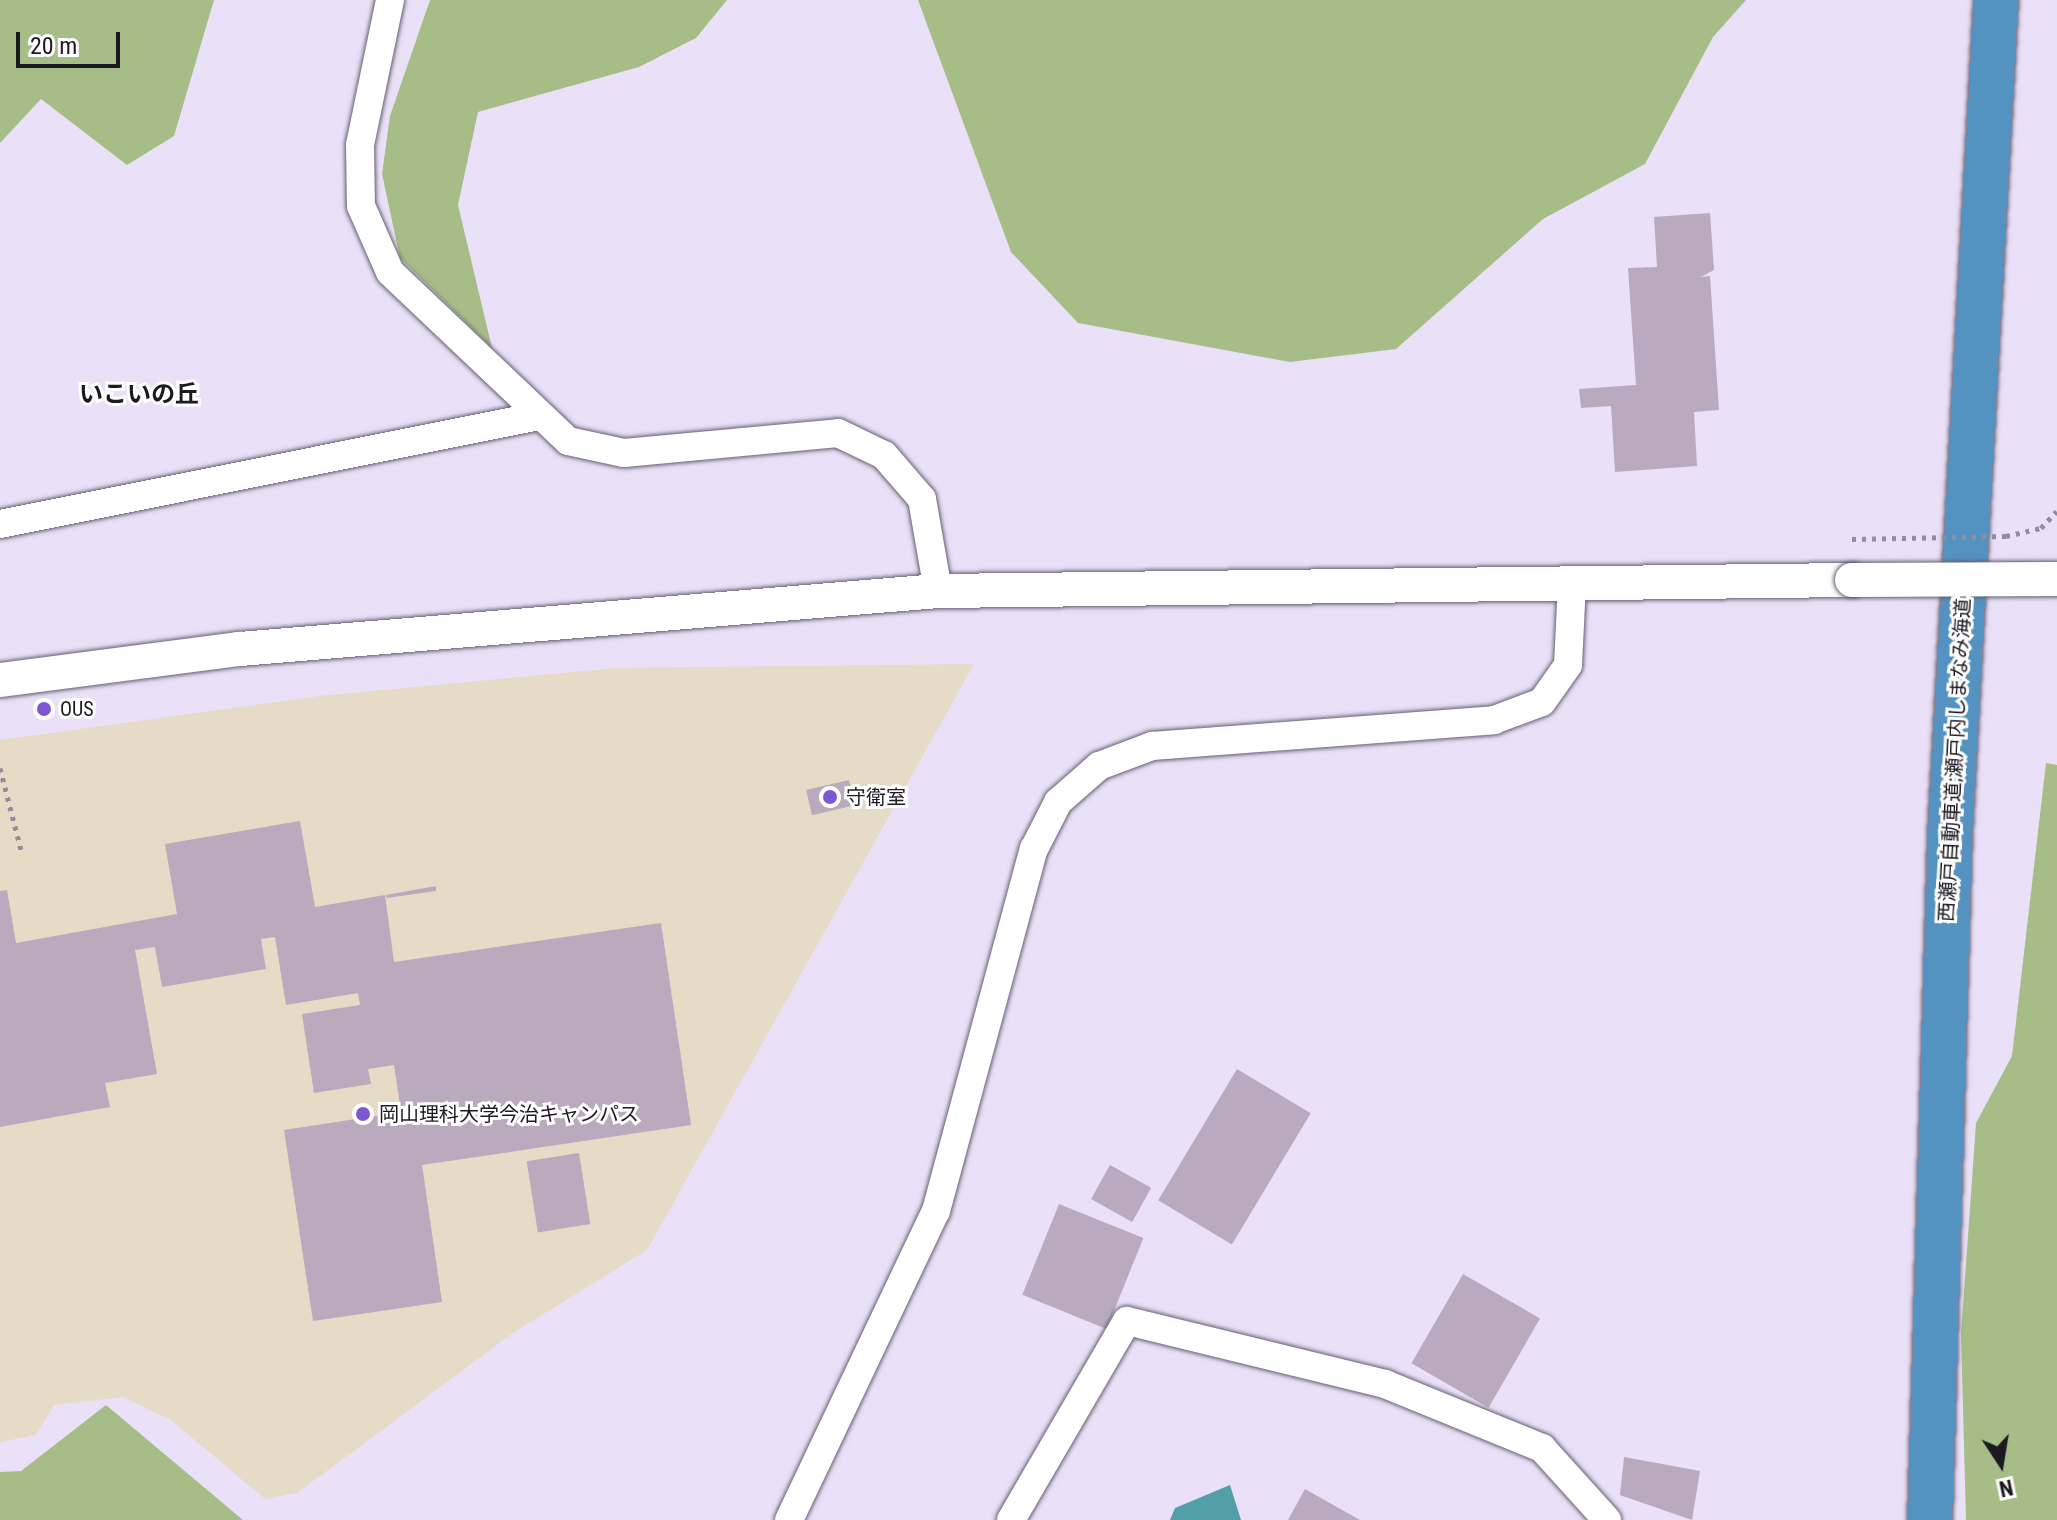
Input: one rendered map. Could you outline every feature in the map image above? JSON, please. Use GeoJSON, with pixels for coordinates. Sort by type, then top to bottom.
{"type":"FeatureCollection","features":[{"type":"Feature","properties":{"kind":"highway","name":"西瀬戸自動車道;瀬戸内しまなみ海道"},"geometry":{"type":"LineString","coordinates":[[1930,1520],[1950,834],[1996,0]]}},
{"type":"Feature","properties":{"kind":"street"},"geometry":{"type":"LineString","coordinates":[[390,0],[360,145],[361,206],[390,272],[568,441],[624,453],[838,433],[884,455],[922,499],[938,591]]}},
{"type":"Feature","properties":{"kind":"street"},"geometry":{"type":"LineString","coordinates":[[0,524],[539,416]]}},
{"type":"Feature","properties":{"kind":"street"},"geometry":{"type":"LineString","coordinates":[[0,680],[240,649],[938,591],[2057,579]]}},
{"type":"Feature","properties":{"kind":"street"},"geometry":{"type":"LineString","coordinates":[[789,1520],[800,1510],[936,1211],[1034,849],[1058,802],[1099,766],[1152,746],[1494,720],[1542,702],[1568,665],[1572,583]]}},
{"type":"Feature","properties":{"kind":"street"},"geometry":{"type":"LineString","coordinates":[[1011,1520],[1127,1321],[1385,1384],[1542,1448],[1607,1520]]}},
{"type":"Feature","properties":{"kind":"path"},"geometry":{"type":"LineString","coordinates":[[1852,539],[2006,536],[2041,528],[2057,511]]}},
{"type":"Feature","properties":{"kind":"path"},"geometry":{"type":"LineString","coordinates":[[0,768],[21,850]]}},
{"type":"Feature","properties":{"kind":"shaded area"},"geometry":{"type":"Polygon","coordinates":[[[0,0],[214,0],[174,136],[127,165],[41,99],[0,143],[0,0]]]}},
{"type":"Feature","properties":{"kind":"shaded area"},"geometry":{"type":"Polygon","coordinates":[[[430,0],[727,0],[696,38],[639,67],[478,112],[458,205],[492,348],[400,258],[382,174],[390,116],[430,0]]]}},
{"type":"Feature","properties":{"kind":"shaded area"},"geometry":{"type":"Polygon","coordinates":[[[918,0],[1746,0],[1713,37],[1645,164],[1543,219],[1396,349],[1290,362],[1078,323],[1011,252],[918,0]]]}},
{"type":"Feature","properties":{"kind":"shaded area","name":"岡山理科大学今治キャンパス"},"geometry":{"type":"Polygon","coordinates":[[[974,664],[647,1250],[513,1333],[297,1493],[265,1499],[171,1420],[123,1397],[54,1405],[36,1435],[0,1442],[0,740],[319,696],[615,668],[974,664]]]}},
{"type":"Feature","properties":{"kind":"shaded area"},"geometry":{"type":"Polygon","coordinates":[[[2046,763],[2057,765],[2057,1520],[1966,1520],[1961,1334],[1976,1123],[2012,1056],[2046,763]]]}},
{"type":"Feature","properties":{"kind":"shaded area"},"geometry":{"type":"Polygon","coordinates":[[[106,1405],[243,1520],[0,1520],[0,1472],[21,1471],[106,1405]]]}},
{"type":"Feature","properties":{"kind":"shaded area"},"geometry":{"type":"Polygon","coordinates":[[[1230,1485],[1241,1520],[1170,1520],[1175,1508],[1230,1485]]]}},
{"type":"Feature","properties":{"kind":"building"},"geometry":{"type":"Polygon","coordinates":[[[1710,213],[1714,270],[1701,277],[1710,276],[1719,410],[1694,412],[1697,466],[1615,472],[1611,406],[1581,408],[1579,389],[1636,385],[1628,268],[1657,267],[1654,217],[1710,213]]]}},
{"type":"Feature","properties":{"kind":"building","name":"守衛室"},"geometry":{"type":"Polygon","coordinates":[[[849,780],[855,805],[812,815],[806,790],[849,780]]]}},
{"type":"Feature","properties":{"kind":"building"},"geometry":{"type":"Polygon","coordinates":[[[300,821],[315,907],[385,895],[394,962],[661,923],[691,1125],[422,1165],[442,1302],[313,1321],[284,1130],[401,1112],[394,1065],[368,1069],[371,1084],[314,1093],[302,1014],[360,1005],[358,993],[286,1005],[275,937],[261,939],[266,969],[162,987],[155,947],[135,950],[157,1074],[105,1083],[110,1107],[0,1127],[0,891],[7,890],[16,943],[177,914],[165,844],[300,821]]]}},
{"type":"Feature","properties":{"kind":"building"},"geometry":{"type":"Polygon","coordinates":[[[436,886],[436,891],[387,898],[386,895],[436,886]]]}},
{"type":"Feature","properties":{"kind":"building"},"geometry":{"type":"Polygon","coordinates":[[[1237,1069],[1311,1113],[1232,1244],[1158,1200],[1237,1069]]]}},
{"type":"Feature","properties":{"kind":"building"},"geometry":{"type":"Polygon","coordinates":[[[579,1153],[590,1224],[538,1232],[527,1161],[579,1153]]]}},
{"type":"Feature","properties":{"kind":"building"},"geometry":{"type":"Polygon","coordinates":[[[1110,1165],[1151,1188],[1132,1222],[1091,1199],[1110,1165]]]}},
{"type":"Feature","properties":{"kind":"building"},"geometry":{"type":"Polygon","coordinates":[[[1059,1204],[1143,1238],[1107,1329],[1022,1295],[1059,1204]]]}},
{"type":"Feature","properties":{"kind":"building"},"geometry":{"type":"Polygon","coordinates":[[[1463,1274],[1540,1318],[1489,1408],[1412,1363],[1463,1274]]]}},
{"type":"Feature","properties":{"kind":"building"},"geometry":{"type":"Polygon","coordinates":[[[1624,1457],[1700,1471],[1692,1520],[1620,1495],[1624,1457]]]}},
{"type":"Feature","properties":{"kind":"building"},"geometry":{"type":"Polygon","coordinates":[[[1305,1489],[1360,1520],[1288,1520],[1305,1489]]]}},
{"type":"Feature","properties":{"kind":"place","name":"OUS"},"geometry":{"type":"Point","coordinates":[44,709]}},
{"type":"Feature","properties":{"kind":"place","name":"守衛室"},"geometry":{"type":"Point","coordinates":[830,797]}},
{"type":"Feature","properties":{"kind":"place","name":"岡山理科大学今治キャンパス"},"geometry":{"type":"Point","coordinates":[363,1114]}},
{"type":"Feature","properties":{"kind":"district","name":"いこいの丘"},"geometry":{"type":"Point","coordinates":[139,395]}}]}
